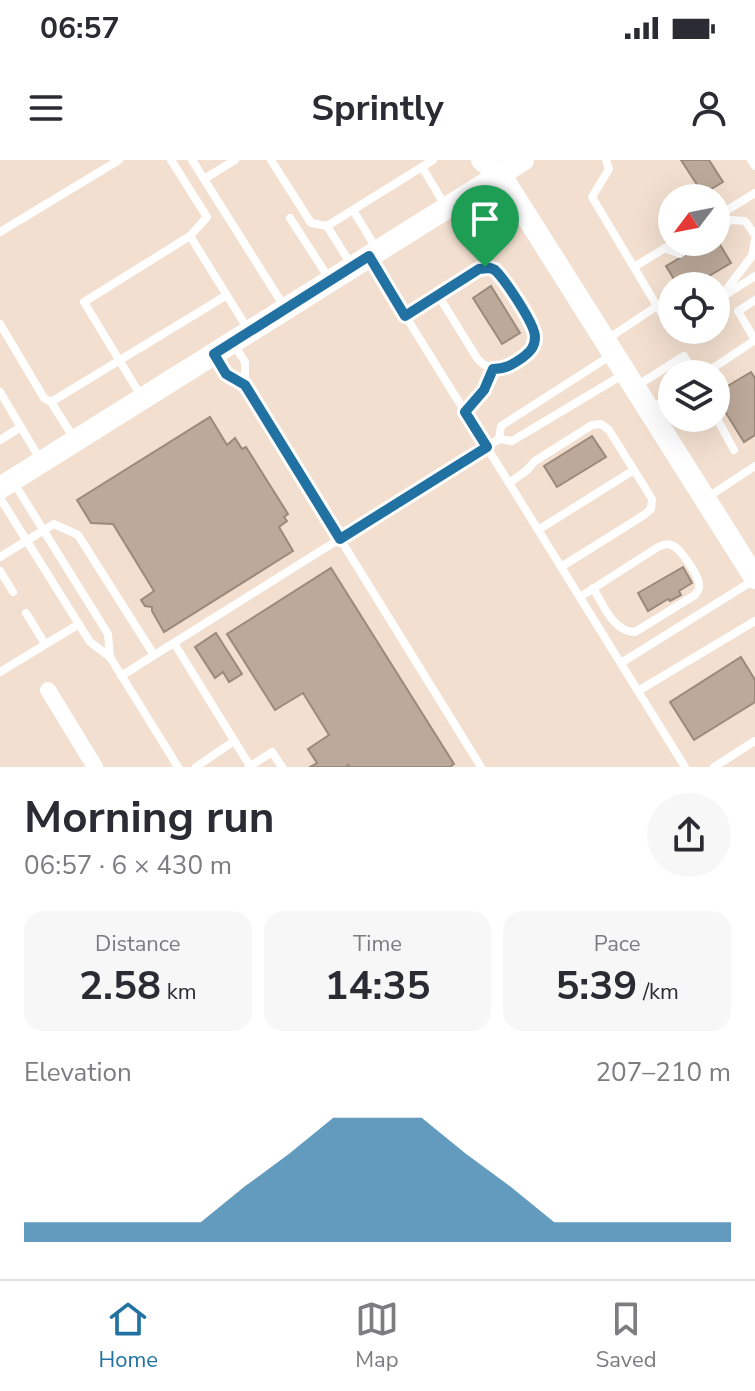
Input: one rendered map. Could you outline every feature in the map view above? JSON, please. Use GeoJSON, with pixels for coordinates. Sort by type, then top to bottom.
{"type":"FeatureCollection","features":[{"type":"Feature","properties":{"kind":"main road"},"geometry":{"type":"LineString","coordinates":[[482,160],[499,167],[609,348],[755,577]]}},
{"type":"Feature","properties":{"kind":"main road"},"geometry":{"type":"LineString","coordinates":[[4,489],[75,440],[446,208],[499,167],[523,160]]}},
{"type":"Feature","properties":{"kind":"street"},"geometry":{"type":"LineString","coordinates":[[48,690],[95,767]]}},
{"type":"Feature","properties":{"kind":"lane"},"geometry":{"type":"LineString","coordinates":[[0,232],[119,160]]}},
{"type":"Feature","properties":{"kind":"lane"},"geometry":{"type":"LineString","coordinates":[[142,398],[84,302],[190,236],[207,217],[171,160]]}},
{"type":"Feature","properties":{"kind":"lane"},"geometry":{"type":"LineString","coordinates":[[192,160],[286,309]]}},
{"type":"Feature","properties":{"kind":"lane"},"geometry":{"type":"LineString","coordinates":[[204,179],[235,160]]}},
{"type":"Feature","properties":{"kind":"lane"},"geometry":{"type":"LineString","coordinates":[[271,160],[311,223],[327,226],[366,258],[685,767]]}},
{"type":"Feature","properties":{"kind":"lane"},"geometry":{"type":"LineString","coordinates":[[327,226],[433,160]]}},
{"type":"Feature","properties":{"kind":"lane"},"geometry":{"type":"LineString","coordinates":[[499,439],[501,426],[609,348],[657,306],[592,197],[609,169],[606,160]]}},
{"type":"Feature","properties":{"kind":"lane"},"geometry":{"type":"LineString","coordinates":[[751,160],[755,166]]}},
{"type":"Feature","properties":{"kind":"lane"},"geometry":{"type":"LineString","coordinates":[[422,167],[446,208]]}},
{"type":"Feature","properties":{"kind":"lane"},"geometry":{"type":"LineString","coordinates":[[730,208],[755,193]]}},
{"type":"Feature","properties":{"kind":"lane"},"geometry":{"type":"LineString","coordinates":[[353,210],[366,258]]}},
{"type":"Feature","properties":{"kind":"lane"},"geometry":{"type":"LineString","coordinates":[[290,218],[330,281]]}},
{"type":"Feature","properties":{"kind":"lane"},"geometry":{"type":"LineString","coordinates":[[730,221],[745,221],[755,237],[752,256],[730,284]]}},
{"type":"Feature","properties":{"kind":"lane"},"geometry":{"type":"LineString","coordinates":[[190,236],[227,295],[232,342],[226,374],[245,385],[481,767]]}},
{"type":"Feature","properties":{"kind":"lane"},"geometry":{"type":"LineString","coordinates":[[634,267],[658,252]]}},
{"type":"Feature","properties":{"kind":"lane"},"geometry":{"type":"LineString","coordinates":[[405,316],[438,295],[479,269],[490,268],[500,275],[530,322],[535,339],[533,348],[502,369],[483,365],[438,295]]}},
{"type":"Feature","properties":{"kind":"lane"},"geometry":{"type":"LineString","coordinates":[[730,292],[755,276]]}},
{"type":"Feature","properties":{"kind":"lane"},"geometry":{"type":"LineString","coordinates":[[51,402],[227,295]]}},
{"type":"Feature","properties":{"kind":"lane"},"geometry":{"type":"LineString","coordinates":[[725,360],[755,340],[738,311],[755,300]]}},
{"type":"Feature","properties":{"kind":"lane"},"geometry":{"type":"LineString","coordinates":[[0,324],[44,398],[51,402],[75,440]]}},
{"type":"Feature","properties":{"kind":"lane"},"geometry":{"type":"LineString","coordinates":[[232,342],[245,362],[245,385]]}},
{"type":"Feature","properties":{"kind":"lane"},"geometry":{"type":"LineString","coordinates":[[121,676],[499,439],[512,441],[658,368]]}},
{"type":"Feature","properties":{"kind":"lane"},"geometry":{"type":"LineString","coordinates":[[465,412],[484,390],[493,369]]}},
{"type":"Feature","properties":{"kind":"lane"},"geometry":{"type":"LineString","coordinates":[[0,392],[42,461]]}},
{"type":"Feature","properties":{"kind":"lane"},"geometry":{"type":"LineString","coordinates":[[649,411],[658,405]]}},
{"type":"Feature","properties":{"kind":"lane"},"geometry":{"type":"LineString","coordinates":[[509,483],[535,461],[592,425],[601,424],[609,430],[652,499],[651,509],[644,515],[561,567]]}},
{"type":"Feature","properties":{"kind":"lane"},"geometry":{"type":"LineString","coordinates":[[0,440],[21,427]]}},
{"type":"Feature","properties":{"kind":"lane"},"geometry":{"type":"LineString","coordinates":[[724,432],[734,450]]}},
{"type":"Feature","properties":{"kind":"lane"},"geometry":{"type":"LineString","coordinates":[[705,499],[755,466]]}},
{"type":"Feature","properties":{"kind":"lane"},"geometry":{"type":"LineString","coordinates":[[538,530],[634,470]]}},
{"type":"Feature","properties":{"kind":"lane"},"geometry":{"type":"LineString","coordinates":[[4,489],[43,530],[108,634],[110,657]]}},
{"type":"Feature","properties":{"kind":"lane"},"geometry":{"type":"LineString","coordinates":[[4,489],[26,541],[90,642],[110,657],[178,767]]}},
{"type":"Feature","properties":{"kind":"lane"},"geometry":{"type":"LineString","coordinates":[[0,557],[54,524],[78,535],[154,655]]}},
{"type":"Feature","properties":{"kind":"lane"},"geometry":{"type":"LineString","coordinates":[[580,597],[593,588],[658,547],[670,544],[681,551],[698,580],[695,595],[635,632],[618,626],[593,588]]}},
{"type":"Feature","properties":{"kind":"lane"},"geometry":{"type":"LineString","coordinates":[[0,571],[13,592]]}},
{"type":"Feature","properties":{"kind":"lane"},"geometry":{"type":"LineString","coordinates":[[621,663],[755,577]]}},
{"type":"Feature","properties":{"kind":"lane"},"geometry":{"type":"LineString","coordinates":[[26,613],[45,644]]}},
{"type":"Feature","properties":{"kind":"lane"},"geometry":{"type":"LineString","coordinates":[[638,691],[755,621]]}},
{"type":"Feature","properties":{"kind":"lane"},"geometry":{"type":"LineString","coordinates":[[0,672],[79,624]]}},
{"type":"Feature","properties":{"kind":"lane"},"geometry":{"type":"LineString","coordinates":[[174,643],[250,767],[272,752],[282,767]]}},
{"type":"Feature","properties":{"kind":"lane"},"geometry":{"type":"LineString","coordinates":[[196,767],[234,741]]}},
{"type":"Feature","properties":{"kind":"lane"},"geometry":{"type":"LineString","coordinates":[[714,767],[755,741]]}},
{"type":"Feature","properties":{"kind":"building"},"geometry":{"type":"Polygon","coordinates":[[[681,160],[709,160],[723,182],[697,184],[681,160]]]}},
{"type":"Feature","properties":{"kind":"building"},"geometry":{"type":"Polygon","coordinates":[[[683,256],[727,256],[731,263],[716,272],[670,272],[666,266],[683,256]]]}},
{"type":"Feature","properties":{"kind":"building"},"geometry":{"type":"Polygon","coordinates":[[[491,286],[520,333],[502,344],[473,298],[491,286]]]}},
{"type":"Feature","properties":{"kind":"building"},"geometry":{"type":"Polygon","coordinates":[[[751,372],[755,378],[755,435],[744,442],[730,420],[730,385],[751,372]]]}},
{"type":"Feature","properties":{"kind":"building"},"geometry":{"type":"Polygon","coordinates":[[[210,417],[227,445],[235,438],[242,449],[246,447],[288,514],[284,517],[287,521],[279,527],[293,551],[164,632],[152,607],[145,606],[141,600],[154,591],[113,524],[91,523],[77,500],[210,417]]]}},
{"type":"Feature","properties":{"kind":"building"},"geometry":{"type":"Polygon","coordinates":[[[592,436],[606,457],[557,487],[544,466],[592,436]]]}},
{"type":"Feature","properties":{"kind":"building"},"geometry":{"type":"Polygon","coordinates":[[[683,567],[692,583],[679,591],[681,595],[648,611],[638,593],[683,567]]]}},
{"type":"Feature","properties":{"kind":"building"},"geometry":{"type":"Polygon","coordinates":[[[331,568],[454,764],[450,767],[310,767],[317,763],[308,749],[329,735],[303,693],[275,710],[227,634],[331,568]]]}},
{"type":"Feature","properties":{"kind":"building"},"geometry":{"type":"Polygon","coordinates":[[[216,633],[242,674],[229,682],[223,672],[215,678],[195,647],[216,633]]]}},
{"type":"Feature","properties":{"kind":"building"},"geometry":{"type":"Polygon","coordinates":[[[741,657],[755,680],[755,702],[694,740],[670,702],[741,657]]]}},
{"type":"Feature","properties":{"kind":"route"},"geometry":{"type":"LineString","coordinates":[[369,256],[405,316],[485,267],[500,275],[530,322],[535,339],[529,353],[512,365],[493,369],[484,390],[465,412],[487,447],[340,539],[245,385],[226,374],[214,354],[369,256]]}}]}
